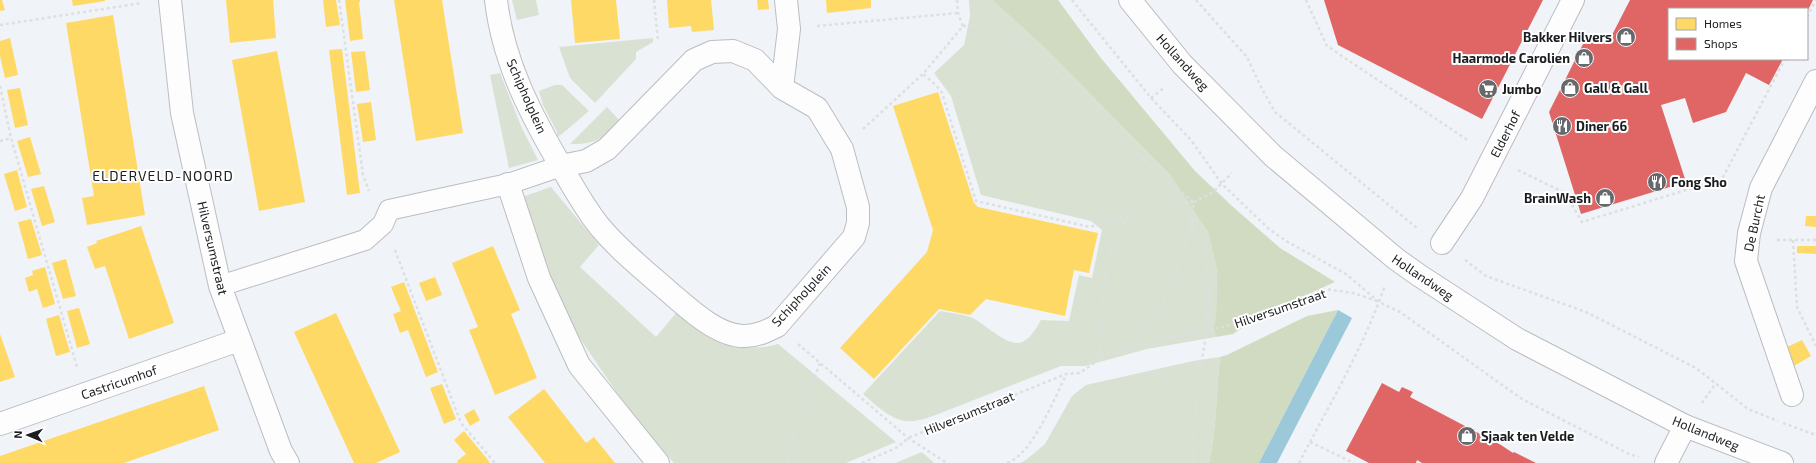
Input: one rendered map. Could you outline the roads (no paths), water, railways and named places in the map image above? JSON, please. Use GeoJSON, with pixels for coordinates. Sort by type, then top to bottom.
{"type":"FeatureCollection","features":[{"type":"Feature","properties":{"kind":"street","name":"Hilversumstraat"},"geometry":{"type":"LineString","coordinates":[[170,0],[182,113],[220,286],[280,451],[288,463]]}},
{"type":"Feature","properties":{"kind":"street","name":"Schipholplein"},"geometry":{"type":"LineString","coordinates":[[496,0],[498,16],[513,70],[533,118],[580,199],[599,226],[624,252],[692,311],[718,329],[744,336],[762,334],[777,326],[854,237],[858,223],[858,207],[842,149],[817,108],[782,88],[755,60],[733,51],[712,52],[694,60],[607,149],[586,161],[561,166]]}},
{"type":"Feature","properties":{"kind":"street"},"geometry":{"type":"LineString","coordinates":[[782,88],[789,28],[786,0]]}},
{"type":"Feature","properties":{"kind":"street","name":"Hollandweg"},"geometry":{"type":"LineString","coordinates":[[1130,0],[1182,64],[1273,156],[1396,259],[1517,338],[1685,426],[1782,463]]}},
{"type":"Feature","properties":{"kind":"street","name":"Elderhof"},"geometry":{"type":"LineString","coordinates":[[1442,243],[1472,198],[1573,0]]}},
{"type":"Feature","properties":{"kind":"street","name":"De Burcht"},"geometry":{"type":"LineString","coordinates":[[1792,395],[1746,262],[1748,239],[1761,188],[1816,81]]}},
{"type":"Feature","properties":{"kind":"street"},"geometry":{"type":"LineString","coordinates":[[508,184],[539,278],[579,365],[658,463]]}},
{"type":"Feature","properties":{"kind":"street","name":"Castricumhof"},"geometry":{"type":"LineString","coordinates":[[0,424],[239,340]]}},
{"type":"Feature","properties":{"kind":"street"},"geometry":{"type":"LineString","coordinates":[[1666,463],[1685,426]]}},
{"type":"Feature","properties":{"kind":"lane"},"geometry":{"type":"LineString","coordinates":[[220,286],[365,240],[383,224],[389,210],[508,184],[561,166]]}},
{"type":"Feature","properties":{"kind":"water"},"geometry":{"type":"Polygon","coordinates":[[[1338,310],[1352,318],[1277,463],[1259,463],[1338,310]]]}},
{"type":"Feature","properties":{"kind":"place","name":"Bakker Hilvers"},"geometry":{"type":"Point","coordinates":[1626,37]}},
{"type":"Feature","properties":{"kind":"place","name":"Haarmode Carolien"},"geometry":{"type":"Point","coordinates":[1584,58]}},
{"type":"Feature","properties":{"kind":"place","name":"Gall & Gall"},"geometry":{"type":"Point","coordinates":[1570,88]}},
{"type":"Feature","properties":{"kind":"place","name":"Jumbo"},"geometry":{"type":"Point","coordinates":[1488,89]}},
{"type":"Feature","properties":{"kind":"place","name":"Diner 66"},"geometry":{"type":"Point","coordinates":[1562,126]}},
{"type":"Feature","properties":{"kind":"place","name":"Fong Sho"},"geometry":{"type":"Point","coordinates":[1657,182]}},
{"type":"Feature","properties":{"kind":"place","name":"BrainWash"},"geometry":{"type":"Point","coordinates":[1605,198]}},
{"type":"Feature","properties":{"kind":"place","name":"Sjaak ten Velde"},"geometry":{"type":"Point","coordinates":[1467,436]}},
{"type":"Feature","properties":{"kind":"district","name":"ELDERVELD-NOORD"},"geometry":{"type":"Point","coordinates":[163,175]}}]}
